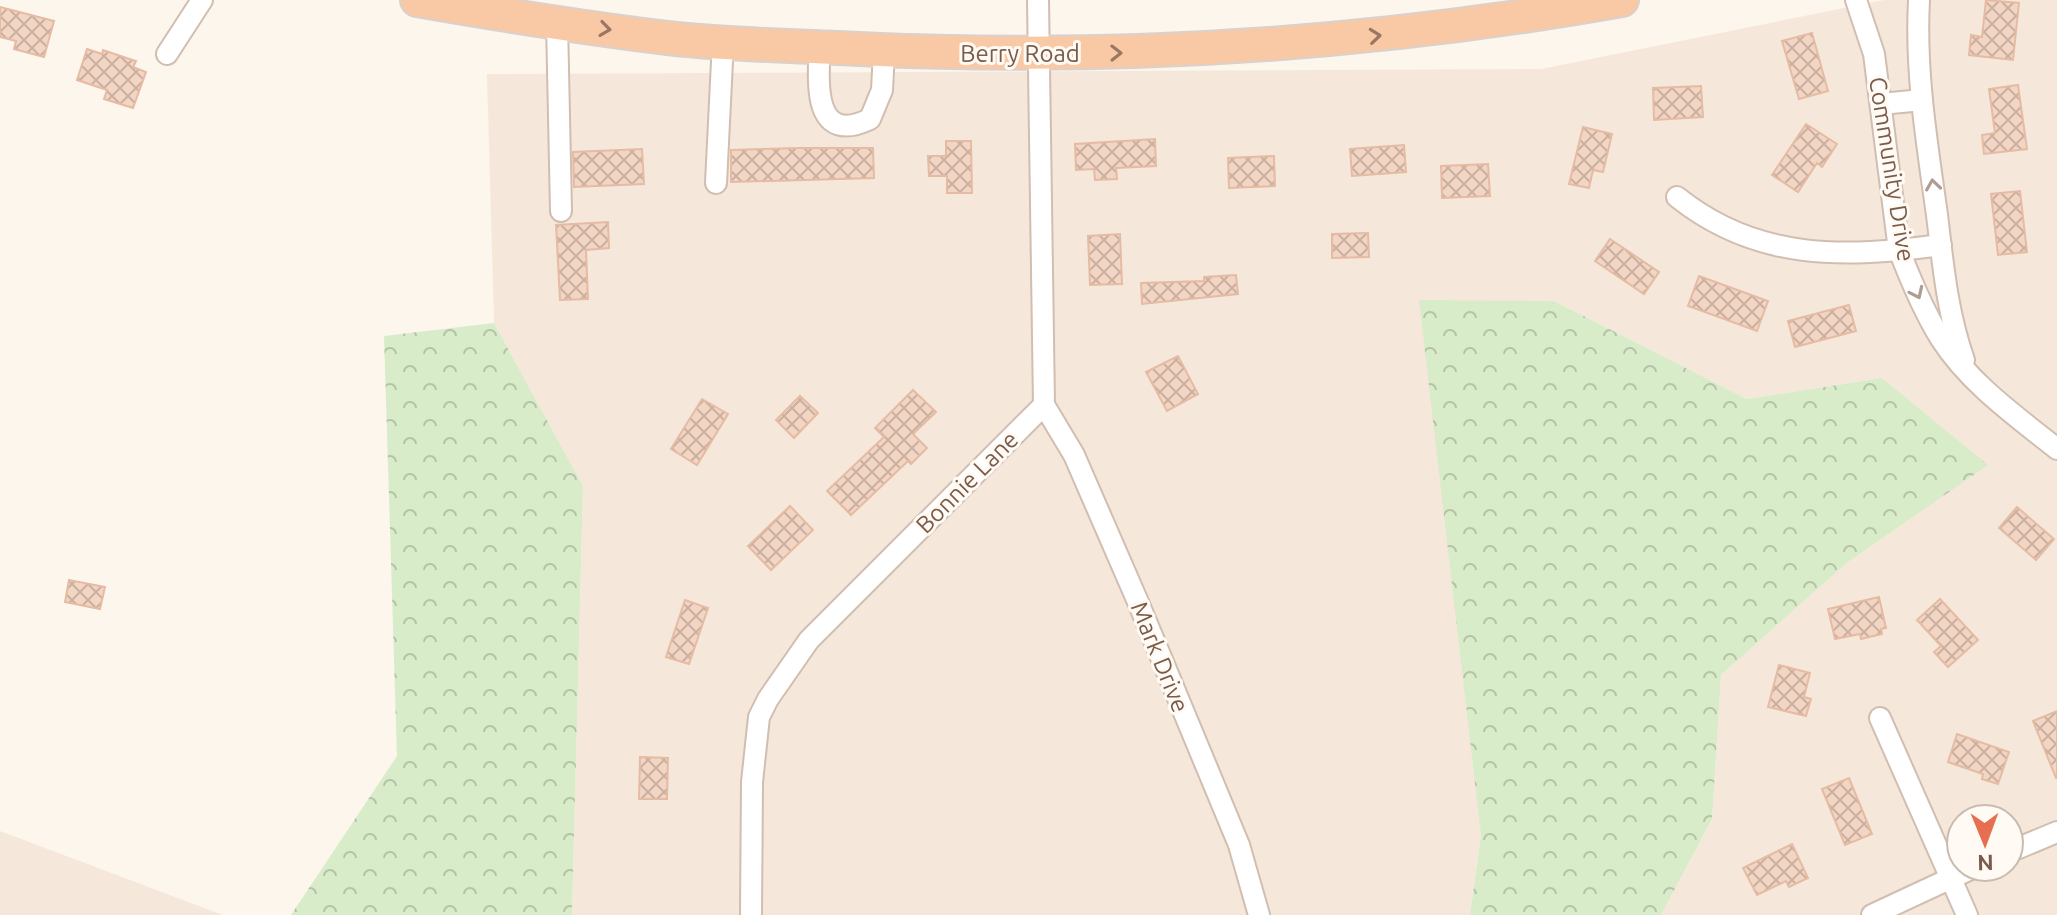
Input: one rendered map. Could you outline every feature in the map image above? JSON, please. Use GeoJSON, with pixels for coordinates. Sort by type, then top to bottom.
{"type":"FeatureCollection","features":[{"type":"Feature","properties":{"kind":"highway","name":"Berry Road"},"geometry":{"type":"LineString","coordinates":[[417,0],[679,39],[884,51],[1039,55],[1299,43],[1449,28],[1622,0]]}},
{"type":"Feature","properties":{"kind":"street"},"geometry":{"type":"LineString","coordinates":[[167,54],[202,0]]}},
{"type":"Feature","properties":{"kind":"street"},"geometry":{"type":"LineString","coordinates":[[1038,0],[1044,405]]}},
{"type":"Feature","properties":{"kind":"street","name":"Community Drive"},"geometry":{"type":"LineString","coordinates":[[1856,0],[1874,54],[1899,250],[1942,341],[1968,371],[2057,449]]}},
{"type":"Feature","properties":{"kind":"street","name":"Community Drive"},"geometry":{"type":"LineString","coordinates":[[1919,0],[1918,67],[1941,245],[1955,334],[1968,371]]}},
{"type":"Feature","properties":{"kind":"street"},"geometry":{"type":"LineString","coordinates":[[557,22],[561,211]]}},
{"type":"Feature","properties":{"kind":"street"},"geometry":{"type":"LineString","coordinates":[[716,183],[723,41]]}},
{"type":"Feature","properties":{"kind":"street"},"geometry":{"type":"LineString","coordinates":[[820,48],[820,100],[828,119],[839,126],[857,125],[870,119],[882,90],[884,51]]}},
{"type":"Feature","properties":{"kind":"street"},"geometry":{"type":"LineString","coordinates":[[1881,104],[1922,100]]}},
{"type":"Feature","properties":{"kind":"street"},"geometry":{"type":"LineString","coordinates":[[1677,197],[1705,219],[1731,233],[1780,248],[1835,253],[1941,245]]}},
{"type":"Feature","properties":{"kind":"street","name":"Bonnie Lane"},"geometry":{"type":"LineString","coordinates":[[751,915],[752,782],[759,717],[775,686],[809,640],[1044,405]]}},
{"type":"Feature","properties":{"kind":"street","name":"Mark Drive"},"geometry":{"type":"LineString","coordinates":[[1044,405],[1061,427],[1138,602],[1239,845],[1259,915]]}},
{"type":"Feature","properties":{"kind":"street"},"geometry":{"type":"LineString","coordinates":[[1880,718],[1945,860]]}},
{"type":"Feature","properties":{"kind":"street"},"geometry":{"type":"LineString","coordinates":[[2025,845],[2057,832]]}},
{"type":"Feature","properties":{"kind":"street"},"geometry":{"type":"LineString","coordinates":[[1872,915],[1945,881]]}},
{"type":"Feature","properties":{"kind":"street"},"geometry":{"type":"LineString","coordinates":[[1955,883],[1967,915]]}},
{"type":"Feature","properties":{"kind":"shaded area"},"geometry":{"type":"Polygon","coordinates":[[[1884,0],[2057,0],[2057,915],[1661,915],[1712,819],[1721,675],[1848,562],[1987,465],[1882,378],[1747,399],[1554,301],[1470,915],[572,915],[583,486],[494,323],[487,74],[1541,69],[1884,0]]]}},
{"type":"Feature","properties":{"kind":"shaded area"},"geometry":{"type":"Polygon","coordinates":[[[0,831],[223,915],[0,915],[0,831]]]}},
{"type":"Feature","properties":{"kind":"green space"},"geometry":{"type":"Polygon","coordinates":[[[1419,300],[1554,301],[1747,399],[1882,378],[1988,465],[1848,562],[1721,675],[1712,819],[1661,915],[1470,915],[1481,835],[1419,300]]]}},
{"type":"Feature","properties":{"kind":"green space"},"geometry":{"type":"Polygon","coordinates":[[[494,323],[583,486],[572,915],[291,915],[397,756],[384,336],[494,323]]]}},
{"type":"Feature","properties":{"kind":"building"},"geometry":{"type":"Polygon","coordinates":[[[1986,0],[2019,3],[2013,60],[1969,55],[1971,35],[1982,37],[1986,0]]]}},
{"type":"Feature","properties":{"kind":"building"},"geometry":{"type":"Polygon","coordinates":[[[0,7],[54,21],[44,57],[14,49],[16,41],[0,37],[0,7]]]}},
{"type":"Feature","properties":{"kind":"building"},"geometry":{"type":"Polygon","coordinates":[[[1812,33],[1828,91],[1799,99],[1782,41],[1812,33]]]}},
{"type":"Feature","properties":{"kind":"building"},"geometry":{"type":"Polygon","coordinates":[[[87,49],[102,54],[103,50],[136,61],[133,67],[146,72],[133,108],[104,99],[107,90],[77,80],[87,49]]]}},
{"type":"Feature","properties":{"kind":"building"},"geometry":{"type":"Polygon","coordinates":[[[2018,85],[2027,149],[1984,154],[1982,135],[1995,133],[1989,89],[2018,85]]]}},
{"type":"Feature","properties":{"kind":"building"},"geometry":{"type":"Polygon","coordinates":[[[1701,86],[1703,117],[1654,120],[1653,88],[1701,86]]]}},
{"type":"Feature","properties":{"kind":"building"},"geometry":{"type":"Polygon","coordinates":[[[1806,124],[1837,144],[1822,167],[1817,163],[1798,192],[1772,175],[1806,124]]]}},
{"type":"Feature","properties":{"kind":"building"},"geometry":{"type":"Polygon","coordinates":[[[1583,127],[1612,134],[1603,172],[1593,170],[1589,188],[1569,184],[1583,127]]]}},
{"type":"Feature","properties":{"kind":"building"},"geometry":{"type":"Polygon","coordinates":[[[1155,139],[1156,166],[1116,168],[1117,179],[1095,180],[1094,169],[1076,170],[1075,144],[1155,139]]]}},
{"type":"Feature","properties":{"kind":"building"},"geometry":{"type":"Polygon","coordinates":[[[946,141],[971,141],[972,193],[947,193],[947,176],[929,176],[928,156],[946,156],[946,141]]]}},
{"type":"Feature","properties":{"kind":"building"},"geometry":{"type":"Polygon","coordinates":[[[1404,145],[1406,172],[1352,176],[1350,149],[1404,145]]]}},
{"type":"Feature","properties":{"kind":"building"},"geometry":{"type":"Polygon","coordinates":[[[873,148],[874,178],[731,182],[731,150],[873,148]]]}},
{"type":"Feature","properties":{"kind":"building"},"geometry":{"type":"Polygon","coordinates":[[[642,149],[644,184],[574,187],[573,152],[642,149]]]}},
{"type":"Feature","properties":{"kind":"building"},"geometry":{"type":"Polygon","coordinates":[[[1274,156],[1275,186],[1229,188],[1228,158],[1274,156]]]}},
{"type":"Feature","properties":{"kind":"building"},"geometry":{"type":"Polygon","coordinates":[[[1488,164],[1490,196],[1442,198],[1441,166],[1488,164]]]}},
{"type":"Feature","properties":{"kind":"building"},"geometry":{"type":"Polygon","coordinates":[[[2020,191],[2027,252],[1998,255],[1991,194],[2020,191]]]}},
{"type":"Feature","properties":{"kind":"building"},"geometry":{"type":"Polygon","coordinates":[[[608,222],[609,248],[586,250],[588,299],[560,300],[556,225],[608,222]]]}},
{"type":"Feature","properties":{"kind":"building"},"geometry":{"type":"Polygon","coordinates":[[[1368,233],[1369,257],[1332,258],[1332,234],[1368,233]]]}},
{"type":"Feature","properties":{"kind":"building"},"geometry":{"type":"Polygon","coordinates":[[[1120,234],[1122,284],[1090,285],[1088,236],[1120,234]]]}},
{"type":"Feature","properties":{"kind":"building"},"geometry":{"type":"Polygon","coordinates":[[[1610,239],[1659,272],[1644,294],[1595,261],[1610,239]]]}},
{"type":"Feature","properties":{"kind":"building"},"geometry":{"type":"Polygon","coordinates":[[[1236,275],[1238,294],[1142,304],[1141,283],[1204,281],[1204,277],[1236,275]]]}},
{"type":"Feature","properties":{"kind":"building"},"geometry":{"type":"Polygon","coordinates":[[[1699,276],[1768,301],[1757,331],[1688,306],[1699,276]]]}},
{"type":"Feature","properties":{"kind":"building"},"geometry":{"type":"Polygon","coordinates":[[[1849,305],[1856,331],[1795,347],[1788,321],[1849,305]]]}},
{"type":"Feature","properties":{"kind":"building"},"geometry":{"type":"Polygon","coordinates":[[[1178,356],[1198,394],[1167,411],[1146,372],[1178,356]]]}},
{"type":"Feature","properties":{"kind":"building"},"geometry":{"type":"Polygon","coordinates":[[[913,390],[936,412],[913,434],[927,448],[911,464],[908,461],[851,515],[827,491],[884,437],[875,428],[913,390]]]}},
{"type":"Feature","properties":{"kind":"building"},"geometry":{"type":"Polygon","coordinates":[[[800,396],[818,413],[794,438],[776,420],[800,396]]]}},
{"type":"Feature","properties":{"kind":"building"},"geometry":{"type":"Polygon","coordinates":[[[702,399],[728,414],[697,465],[671,449],[702,399]]]}},
{"type":"Feature","properties":{"kind":"building"},"geometry":{"type":"Polygon","coordinates":[[[790,506],[813,530],[771,570],[748,546],[790,506]]]}},
{"type":"Feature","properties":{"kind":"building"},"geometry":{"type":"Polygon","coordinates":[[[2017,507],[2054,539],[2036,560],[1999,528],[2017,507]]]}},
{"type":"Feature","properties":{"kind":"building"},"geometry":{"type":"Polygon","coordinates":[[[69,580],[105,587],[100,609],[65,602],[69,580]]]}},
{"type":"Feature","properties":{"kind":"building"},"geometry":{"type":"Polygon","coordinates":[[[1879,597],[1886,628],[1881,629],[1882,634],[1861,639],[1860,634],[1835,639],[1828,609],[1879,597]]]}},
{"type":"Feature","properties":{"kind":"building"},"geometry":{"type":"Polygon","coordinates":[[[1940,599],[1978,640],[1948,667],[1934,652],[1941,646],[1917,620],[1940,599]]]}},
{"type":"Feature","properties":{"kind":"building"},"geometry":{"type":"Polygon","coordinates":[[[685,600],[708,608],[689,664],[666,657],[685,600]]]}},
{"type":"Feature","properties":{"kind":"building"},"geometry":{"type":"Polygon","coordinates":[[[1779,665],[1810,673],[1804,697],[1811,699],[1806,716],[1768,707],[1779,665]]]}},
{"type":"Feature","properties":{"kind":"building"},"geometry":{"type":"Polygon","coordinates":[[[2057,711],[2057,778],[2056,778],[2033,721],[2057,711]]]}},
{"type":"Feature","properties":{"kind":"building"},"geometry":{"type":"Polygon","coordinates":[[[1957,734],[2009,752],[1998,784],[1982,779],[1983,774],[1948,762],[1957,734]]]}},
{"type":"Feature","properties":{"kind":"building"},"geometry":{"type":"Polygon","coordinates":[[[640,757],[668,758],[667,799],[639,799],[640,757]]]}},
{"type":"Feature","properties":{"kind":"building"},"geometry":{"type":"Polygon","coordinates":[[[1849,778],[1872,834],[1845,845],[1822,789],[1849,778]]]}},
{"type":"Feature","properties":{"kind":"building"},"geometry":{"type":"Polygon","coordinates":[[[1792,844],[1808,878],[1789,887],[1786,881],[1757,895],[1743,868],[1792,844]]]}}]}
